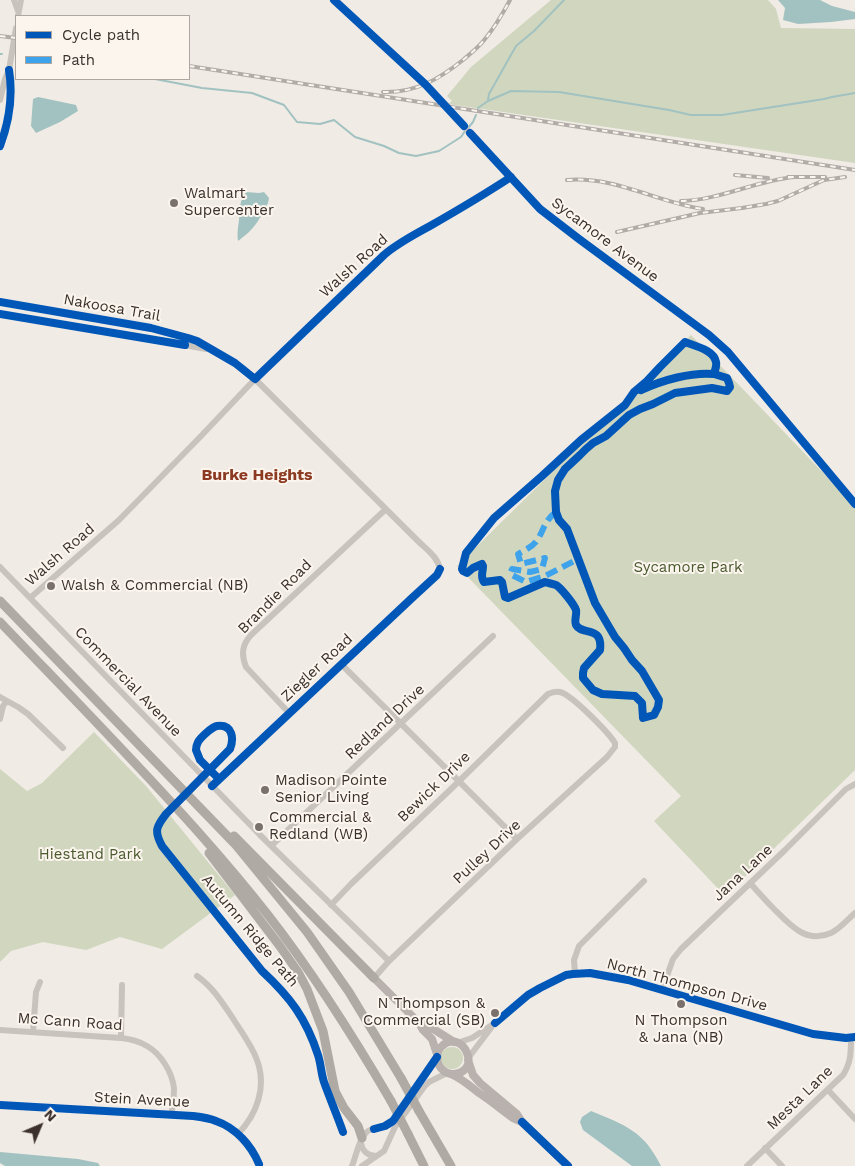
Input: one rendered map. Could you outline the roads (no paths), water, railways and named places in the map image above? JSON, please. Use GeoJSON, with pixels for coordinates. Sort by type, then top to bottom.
{"type":"FeatureCollection","features":[{"type":"Feature","properties":{"kind":"highway"},"geometry":{"type":"LineString","coordinates":[[0,599],[235,844],[307,932],[349,992],[451,1166]]}},
{"type":"Feature","properties":{"kind":"highway"},"geometry":{"type":"LineString","coordinates":[[0,623],[149,779],[240,880],[294,949],[320,985],[391,1101],[424,1166]]}},
{"type":"Feature","properties":{"kind":"highway"},"geometry":{"type":"LineString","coordinates":[[149,779],[226,875],[298,972],[307,989],[323,1031],[335,1091],[344,1108],[358,1126],[361,1140]]}},
{"type":"Feature","properties":{"kind":"highway"},"geometry":{"type":"LineString","coordinates":[[173,780],[233,835],[374,978]]}},
{"type":"Feature","properties":{"kind":"main road"},"geometry":{"type":"LineString","coordinates":[[374,978],[420,1023],[434,1042],[440,1067],[466,1083],[513,1118],[522,1122]]}},
{"type":"Feature","properties":{"kind":"main road"},"geometry":{"type":"LineString","coordinates":[[420,1023],[462,1045],[466,1049],[473,1075],[480,1083],[517,1114],[522,1122],[568,1166]]}},
{"type":"Feature","properties":{"kind":"main road"},"geometry":{"type":"LineString","coordinates":[[437,1056],[444,1045],[456,1042]]}},
{"type":"Feature","properties":{"kind":"main road"},"geometry":{"type":"LineString","coordinates":[[449,1073],[458,1073],[463,1070],[467,1066],[469,1059]]}},
{"type":"Feature","properties":{"kind":"street"},"geometry":{"type":"LineString","coordinates":[[14,0],[18,14]]}},
{"type":"Feature","properties":{"kind":"street"},"geometry":{"type":"LineString","coordinates":[[18,14],[21,0]]}},
{"type":"Feature","properties":{"kind":"street","name":"Sycamore Avenue"},"geometry":{"type":"LineString","coordinates":[[334,0],[424,84],[540,209],[710,334],[728,352],[855,504]]}},
{"type":"Feature","properties":{"kind":"street"},"geometry":{"type":"LineString","coordinates":[[0,146],[10,101],[9,70],[15,34]]}},
{"type":"Feature","properties":{"kind":"street"},"geometry":{"type":"LineString","coordinates":[[0,100],[9,70]]}},
{"type":"Feature","properties":{"kind":"street","name":"Walsh Road"},"geometry":{"type":"LineString","coordinates":[[30,598],[119,520],[255,379],[377,261],[395,246],[511,178]]}},
{"type":"Feature","properties":{"kind":"street","name":"Nakoosa Trail"},"geometry":{"type":"LineString","coordinates":[[0,302],[165,331],[197,341],[235,363],[255,379],[386,509],[436,560],[440,565],[440,569]]}},
{"type":"Feature","properties":{"kind":"street","name":"Nakoosa Trail"},"geometry":{"type":"LineString","coordinates":[[0,314],[196,346],[214,352]]}},
{"type":"Feature","properties":{"kind":"street","name":"Brandie Road"},"geometry":{"type":"LineString","coordinates":[[289,713],[246,667],[242,657],[245,642],[386,509]]}},
{"type":"Feature","properties":{"kind":"street","name":"Commercial Avenue"},"geometry":{"type":"LineString","coordinates":[[0,567],[271,846],[389,961]]}},
{"type":"Feature","properties":{"kind":"street","name":"Ziegler Road"},"geometry":{"type":"LineString","coordinates":[[212,786],[437,574],[440,569]]}},
{"type":"Feature","properties":{"kind":"street","name":"Redland Drive"},"geometry":{"type":"LineString","coordinates":[[271,846],[494,636]]}},
{"type":"Feature","properties":{"kind":"street"},"geometry":{"type":"LineString","coordinates":[[341,664],[517,839]]}},
{"type":"Feature","properties":{"kind":"street","name":"Bewick Drive"},"geometry":{"type":"LineString","coordinates":[[331,904],[548,694],[556,691],[569,696],[583,708],[616,745]]}},
{"type":"Feature","properties":{"kind":"street"},"geometry":{"type":"LineString","coordinates":[[0,697],[22,709],[63,748]]}},
{"type":"Feature","properties":{"kind":"street"},"geometry":{"type":"LineString","coordinates":[[0,719],[3,706],[7,701]]}},
{"type":"Feature","properties":{"kind":"street","name":"Pulley Drive"},"geometry":{"type":"LineString","coordinates":[[374,978],[389,961],[517,839],[607,757],[616,745]]}},
{"type":"Feature","properties":{"kind":"street","name":"Jana Lane"},"geometry":{"type":"LineString","coordinates":[[662,990],[668,971],[675,956],[681,949],[846,789],[855,784]]}},
{"type":"Feature","properties":{"kind":"street"},"geometry":{"type":"LineString","coordinates":[[575,974],[574,961],[579,946],[644,881]]}},
{"type":"Feature","properties":{"kind":"street"},"geometry":{"type":"LineString","coordinates":[[750,883],[797,931],[821,936],[831,933],[855,913]]}},
{"type":"Feature","properties":{"kind":"street","name":"North Thompson Drive"},"geometry":{"type":"LineString","coordinates":[[456,1042],[472,1038],[495,1023],[528,995],[552,981],[575,974],[590,973],[628,980],[813,1034],[846,1038],[853,1037]]}},
{"type":"Feature","properties":{"kind":"street"},"geometry":{"type":"LineString","coordinates":[[198,976],[208,983],[216,993],[258,1061],[261,1090],[256,1109],[238,1134]]}},
{"type":"Feature","properties":{"kind":"street"},"geometry":{"type":"LineString","coordinates":[[33,1032],[35,998],[40,982]]}},
{"type":"Feature","properties":{"kind":"street"},"geometry":{"type":"LineString","coordinates":[[121,1038],[122,985]]}},
{"type":"Feature","properties":{"kind":"street","name":"North Thompson Drive"},"geometry":{"type":"LineString","coordinates":[[469,1059],[495,1023]]}},
{"type":"Feature","properties":{"kind":"street","name":"Mc Cann Road"},"geometry":{"type":"LineString","coordinates":[[0,1030],[121,1038],[134,1040],[147,1046],[156,1052],[170,1072],[174,1087],[171,1115]]}},
{"type":"Feature","properties":{"kind":"street","name":"Mesta Lane"},"geometry":{"type":"LineString","coordinates":[[747,1166],[840,1078],[848,1067],[853,1037]]}},
{"type":"Feature","properties":{"kind":"street"},"geometry":{"type":"LineString","coordinates":[[352,1166],[361,1140],[366,1132],[385,1126],[393,1121],[437,1056]]}},
{"type":"Feature","properties":{"kind":"street"},"geometry":{"type":"LineString","coordinates":[[362,1166],[384,1152],[395,1127],[424,1087],[433,1080],[449,1073]]}},
{"type":"Feature","properties":{"kind":"street"},"geometry":{"type":"LineString","coordinates":[[828,1090],[855,1119]]}},
{"type":"Feature","properties":{"kind":"street","name":"Stein Avenue"},"geometry":{"type":"LineString","coordinates":[[0,1105],[193,1116],[216,1121],[228,1127],[247,1142],[260,1166]]}},
{"type":"Feature","properties":{"kind":"street"},"geometry":{"type":"LineString","coordinates":[[374,1129],[386,1135],[388,1144]]}},
{"type":"Feature","properties":{"kind":"street"},"geometry":{"type":"LineString","coordinates":[[361,1140],[366,1153],[377,1156]]}},
{"type":"Feature","properties":{"kind":"street"},"geometry":{"type":"LineString","coordinates":[[766,1148],[782,1166]]}},
{"type":"Feature","properties":{"kind":"water"},"geometry":{"type":"Polygon","coordinates":[[[778,0],[820,0],[832,6],[855,12],[855,19],[798,24],[783,20],[785,8],[778,0]]]}},
{"type":"Feature","properties":{"kind":"water"},"geometry":{"type":"Polygon","coordinates":[[[38,97],[76,105],[78,111],[36,133],[31,126],[33,99],[38,97]]]}},
{"type":"Feature","properties":{"kind":"water"},"geometry":{"type":"Polygon","coordinates":[[[246,192],[264,192],[269,198],[256,224],[238,241],[240,205],[246,192]]]}},
{"type":"Feature","properties":{"kind":"water"},"geometry":{"type":"Polygon","coordinates":[[[591,1111],[624,1125],[640,1137],[655,1154],[661,1166],[632,1166],[583,1130],[580,1122],[582,1117],[591,1111]]]}},
{"type":"Feature","properties":{"kind":"water"},"geometry":{"type":"Polygon","coordinates":[[[0,1152],[78,1159],[98,1163],[100,1166],[5,1166],[0,1163],[0,1152]]]}},
{"type":"Feature","properties":{"kind":"waterway"},"geometry":{"type":"LineString","coordinates":[[488,100],[489,94],[516,46],[534,31],[564,0]]}},
{"type":"Feature","properties":{"kind":"waterway"},"geometry":{"type":"LineString","coordinates":[[160,80],[202,88],[252,93],[284,105],[297,122],[320,124],[334,120],[355,137],[399,153],[416,156],[439,151],[461,137],[465,131]]}},
{"type":"Feature","properties":{"kind":"waterway"},"geometry":{"type":"LineString","coordinates":[[478,108],[488,101],[511,91],[559,92],[691,115],[722,115],[855,93]]}},
{"type":"Feature","properties":{"kind":"waterway"},"geometry":{"type":"LineString","coordinates":[[468,128],[476,115]]}},
{"type":"Feature","properties":{"kind":"railway"},"geometry":{"type":"LineString","coordinates":[[383,92],[406,90],[426,84],[454,67],[483,42],[510,0]]}},
{"type":"Feature","properties":{"kind":"railway"},"geometry":{"type":"LineString","coordinates":[[0,36],[15,38]]}},
{"type":"Feature","properties":{"kind":"railway"},"geometry":{"type":"LineString","coordinates":[[190,66],[855,170]]}},
{"type":"Feature","properties":{"kind":"railway"},"geometry":{"type":"LineString","coordinates":[[735,175],[768,178]]}},
{"type":"Feature","properties":{"kind":"railway"},"geometry":{"type":"LineString","coordinates":[[788,177],[825,177]]}},
{"type":"Feature","properties":{"kind":"railway"},"geometry":{"type":"LineString","coordinates":[[681,201],[710,197],[765,182],[794,177]]}},
{"type":"Feature","properties":{"kind":"railway"},"geometry":{"type":"LineString","coordinates":[[617,232],[700,213],[766,204],[778,201],[824,180],[845,177]]}},
{"type":"Feature","properties":{"kind":"railway"},"geometry":{"type":"LineString","coordinates":[[567,180],[602,182],[703,209]]}},
{"type":"Feature","properties":{"kind":"place","name":"Walmart Supercenter"},"geometry":{"type":"Point","coordinates":[174,203]}},
{"type":"Feature","properties":{"kind":"place","name":"Walsh & Commercial (NB)"},"geometry":{"type":"Point","coordinates":[51,586]}},
{"type":"Feature","properties":{"kind":"place","name":"Madison Pointe Senior Living"},"geometry":{"type":"Point","coordinates":[265,790]}},
{"type":"Feature","properties":{"kind":"place","name":"Commercial & Redland (WB)"},"geometry":{"type":"Point","coordinates":[259,827]}},
{"type":"Feature","properties":{"kind":"place","name":"N Thompson & Jana (NB)"},"geometry":{"type":"Point","coordinates":[681,1004]}},
{"type":"Feature","properties":{"kind":"place","name":"N Thompson & Commercial (SB)"},"geometry":{"type":"Point","coordinates":[495,1013]}},
{"type":"Feature","properties":{"kind":"district","name":"Burke Heights"},"geometry":{"type":"Point","coordinates":[257,475]}},
{"type":"Feature","properties":{"kind":"park label","name":"Sycamore Park"},"geometry":{"type":"Point","coordinates":[688,568]}},
{"type":"Feature","properties":{"kind":"park label","name":"Hiestand Park"},"geometry":{"type":"Point","coordinates":[90,855]}}]}
